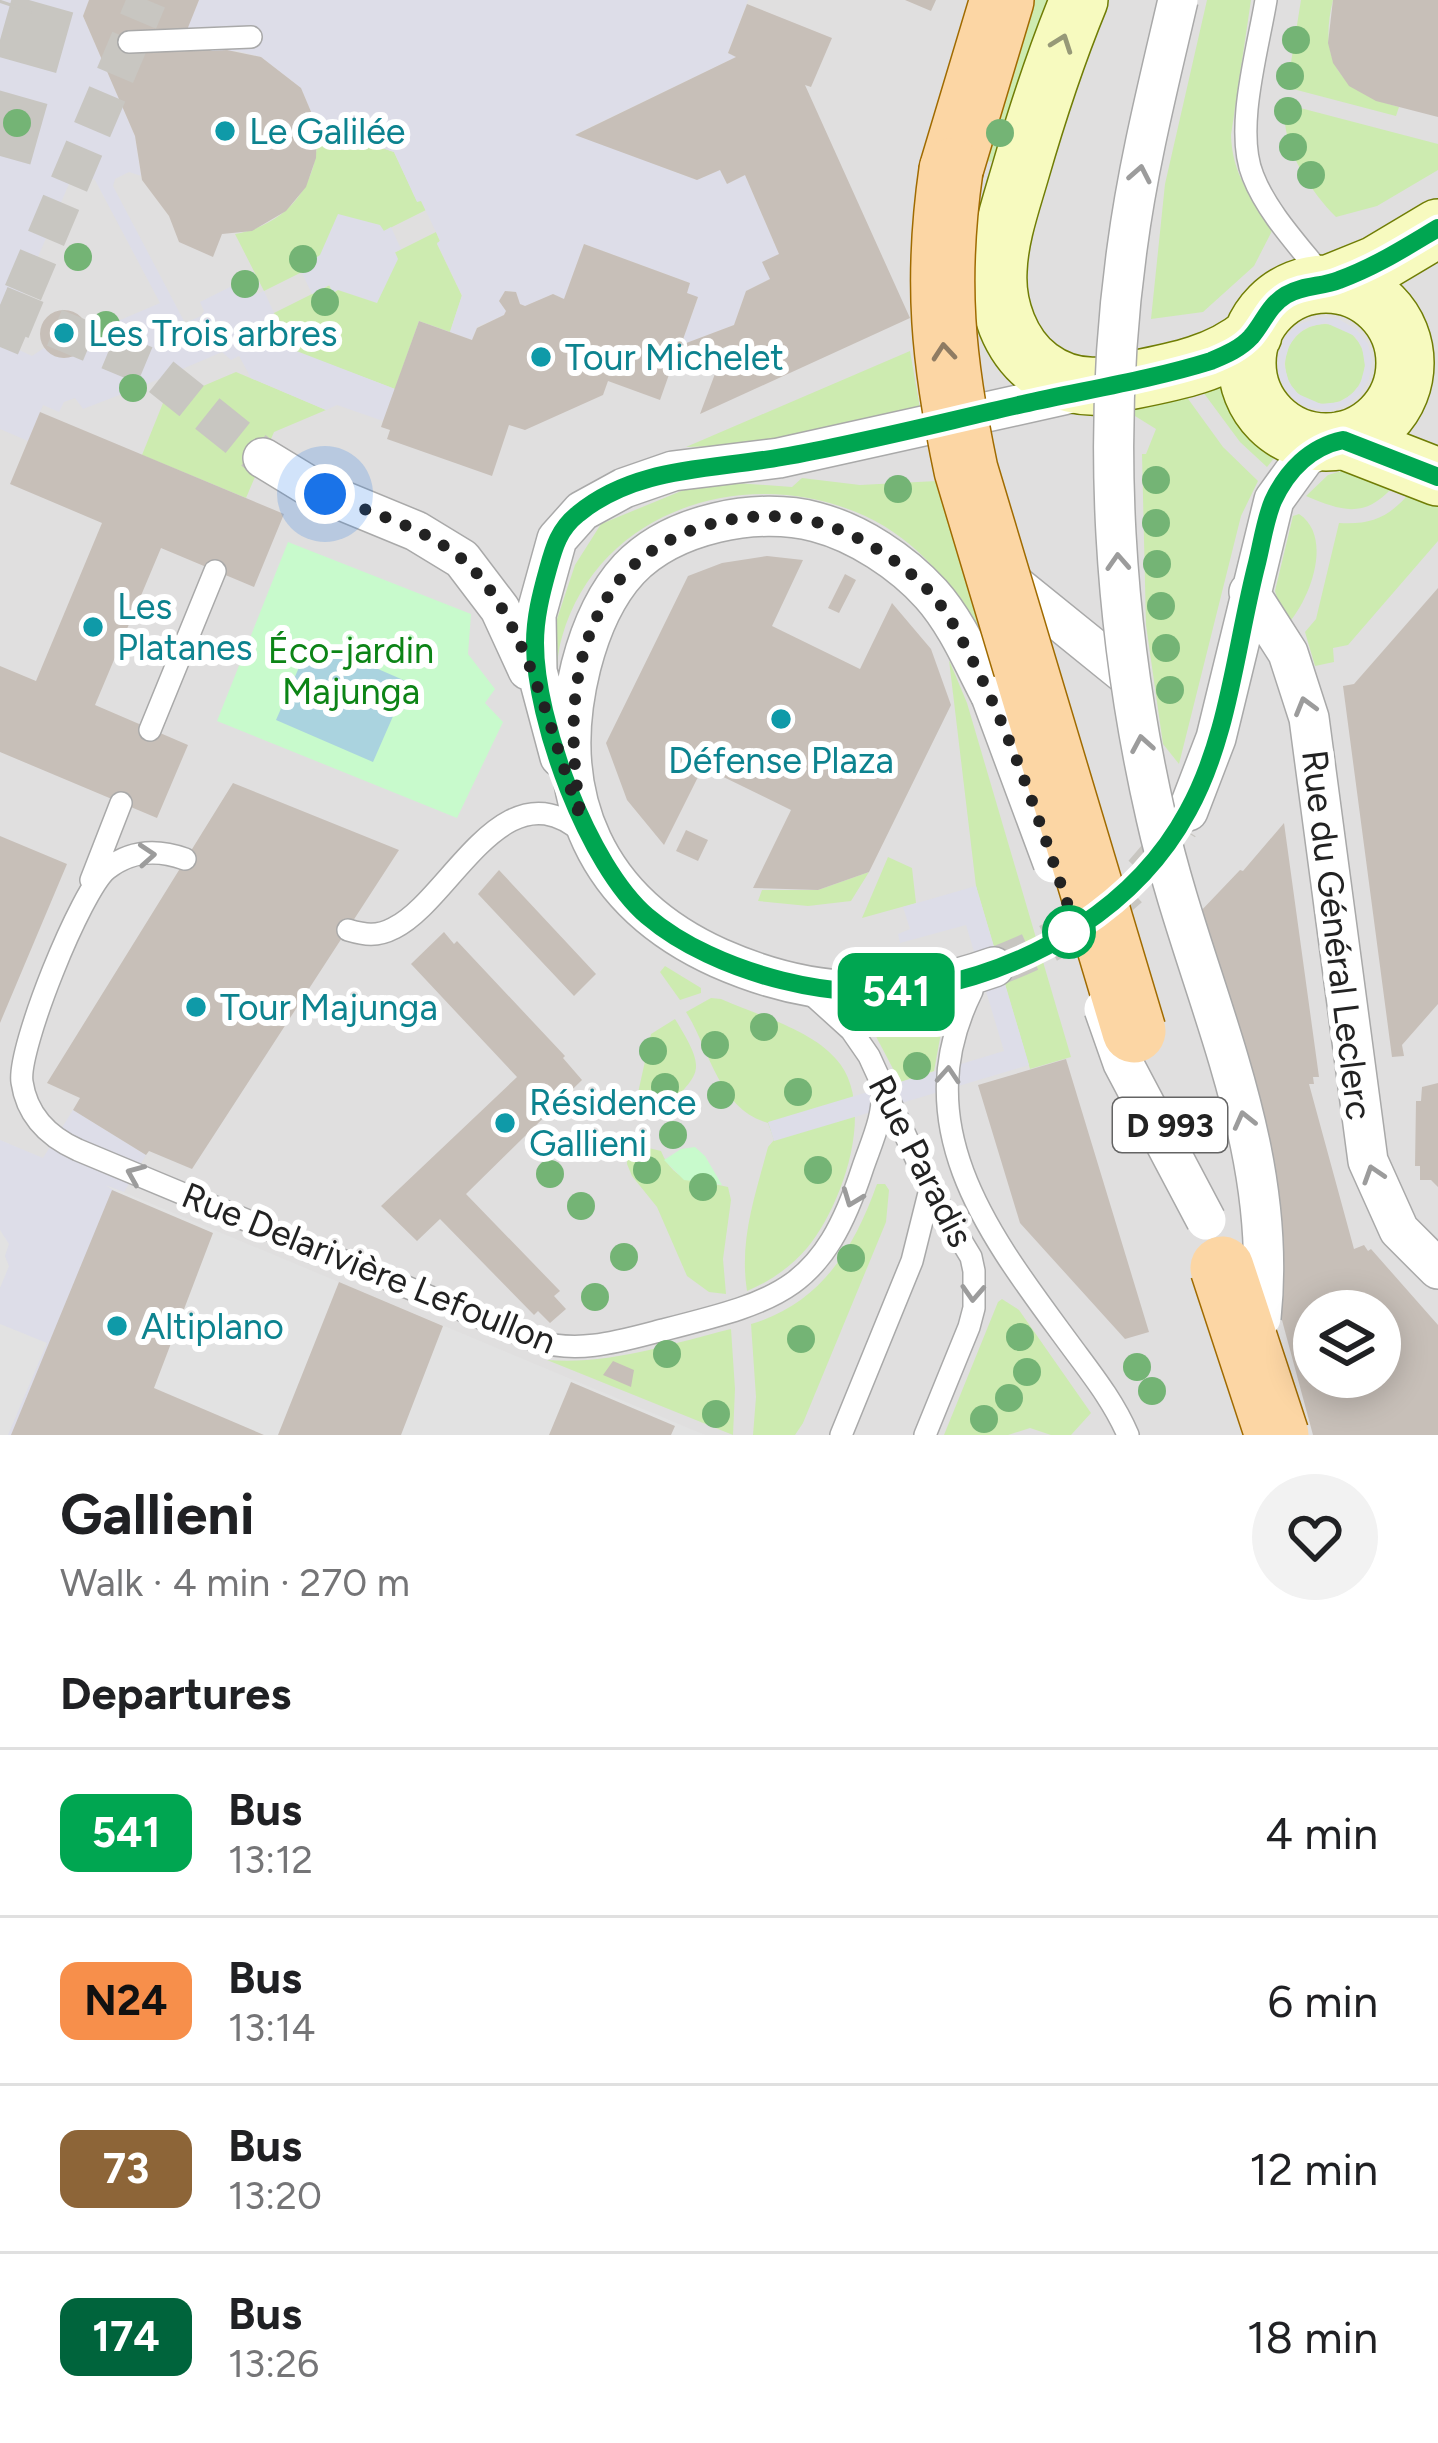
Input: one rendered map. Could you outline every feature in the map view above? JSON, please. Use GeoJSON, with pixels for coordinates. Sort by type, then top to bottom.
{"type":"FeatureCollection","features":[{"type":"Feature","properties":{"kind":"main road"},"geometry":{"type":"LineString","coordinates":[[995,569],[947,382],[940,308],[941,240],[951,170],[1002,0]]}},
{"type":"Feature","properties":{"kind":"main road"},"geometry":{"type":"LineString","coordinates":[[1078,0],[1029,143],[998,273],[1006,323],[1030,360],[1060,379],[1099,386],[1211,361],[1253,335]]}},
{"type":"Feature","properties":{"kind":"main road"},"geometry":{"type":"LineString","coordinates":[[1438,228],[1376,265],[1280,298],[1253,335],[1247,364],[1265,413],[1300,437],[1339,441],[1438,477]]}},
{"type":"Feature","properties":{"kind":"main road"},"geometry":{"type":"LineString","coordinates":[[1329,284],[1360,292],[1386,311],[1398,330],[1404,370],[1438,445]]}},
{"type":"Feature","properties":{"kind":"main road"},"geometry":{"type":"LineString","coordinates":[[1339,441],[1364,433],[1383,418],[1426,323],[1438,310]]}},
{"type":"Feature","properties":{"kind":"main road","name":"D 993"},"geometry":{"type":"LineString","coordinates":[[995,569],[1134,1031],[1214,1244],[1277,1435]]}},
{"type":"Feature","properties":{"kind":"main road"},"geometry":{"type":"LineString","coordinates":[[1214,1244],[1252,1435]]}},
{"type":"Feature","properties":{"kind":"street"},"geometry":{"type":"LineString","coordinates":[[1178,0],[1140,171],[1120,311],[1116,515],[1130,678],[1157,822],[1220,1029],[1259,1183],[1266,1258],[1261,1318],[1238,1435]]}},
{"type":"Feature","properties":{"kind":"street"},"geometry":{"type":"LineString","coordinates":[[547,715],[535,645],[538,606],[557,539],[569,522],[596,502],[673,471],[778,458],[1099,386]]}},
{"type":"Feature","properties":{"kind":"street"},"geometry":{"type":"LineString","coordinates":[[1188,812],[1216,738],[1270,509],[1281,486],[1305,457],[1339,441]]}},
{"type":"Feature","properties":{"kind":"street"},"geometry":{"type":"LineString","coordinates":[[263,458],[314,489],[416,531],[462,559],[483,581],[507,621],[547,715],[588,833],[616,882],[638,908],[674,936],[747,969],[793,982],[863,992],[902,992],[983,979]]}},
{"type":"Feature","properties":{"kind":"street"},"geometry":{"type":"LineString","coordinates":[[588,833],[572,748],[574,700],[594,626],[608,597],[647,552],[679,535],[747,518],[816,522],[882,552],[932,595],[952,622],[991,696],[1123,1063],[1214,1244]]}},
{"type":"Feature","properties":{"kind":"street"},"geometry":{"type":"LineString","coordinates":[[995,569],[1130,678]]}},
{"type":"Feature","properties":{"kind":"street","name":"Rue du Général Leclerc"},"geometry":{"type":"LineString","coordinates":[[1250,592],[1288,653],[1309,718],[1368,1161],[1399,1230],[1438,1269]]}},
{"type":"Feature","properties":{"kind":"lane"},"geometry":{"type":"LineString","coordinates":[[1266,0],[1246,133],[1249,165],[1258,187],[1329,284]]}},
{"type":"Feature","properties":{"kind":"lane"},"geometry":{"type":"LineString","coordinates":[[129,42],[251,37]]}},
{"type":"Feature","properties":{"kind":"lane"},"geometry":{"type":"LineString","coordinates":[[150,730],[215,571]]}},
{"type":"Feature","properties":{"kind":"lane","name":"Rue Delarivière Lefoullon"},"geometry":{"type":"LineString","coordinates":[[121,803],[23,1054],[26,1096],[50,1134],[78,1150],[548,1345],[612,1344],[732,1313],[796,1283],[821,1259],[846,1215],[881,1111],[882,1086]]}},
{"type":"Feature","properties":{"kind":"lane"},"geometry":{"type":"LineString","coordinates":[[348,930],[368,935],[399,926],[490,833],[512,820],[556,817],[588,833]]}},
{"type":"Feature","properties":{"kind":"lane","name":"Rue Delarivière Lefoullon"},"geometry":{"type":"LineString","coordinates":[[84,898],[102,873],[128,856],[156,852],[185,860]]}},
{"type":"Feature","properties":{"kind":"lane","name":"Rue Paradis"},"geometry":{"type":"LineString","coordinates":[[983,979],[960,1015],[948,1063],[946,1102],[961,1170],[1008,1260],[1114,1405],[1130,1435]]}},
{"type":"Feature","properties":{"kind":"lane","name":"Rue Paradis"},"geometry":{"type":"LineString","coordinates":[[793,982],[822,1002],[869,1056],[930,1189],[971,1257],[976,1289],[969,1327],[925,1435]]}},
{"type":"Feature","properties":{"kind":"lane"},"geometry":{"type":"LineString","coordinates":[[841,1435],[912,1261],[930,1189]]}},
{"type":"Feature","properties":{"kind":"shaded area"},"geometry":{"type":"Polygon","coordinates":[[[0,0],[1438,0],[1438,1435],[0,1435],[0,0]]]}},
{"type":"Feature","properties":{"kind":"shaded area"},"geometry":{"type":"Polygon","coordinates":[[[0,0],[89,0],[83,16],[135,136],[141,176],[129,172],[115,179],[113,186],[185,323],[201,316],[200,302],[238,283],[246,292],[264,291],[274,313],[269,316],[273,325],[264,329],[268,340],[395,389],[383,421],[337,405],[326,410],[251,378],[239,356],[231,360],[222,352],[145,385],[136,374],[124,378],[119,386],[122,394],[83,409],[75,398],[64,402],[59,412],[43,405],[28,441],[0,429],[0,0]],[[74,172],[2,342],[32,356],[44,348],[56,357],[74,356],[85,345],[88,332],[96,329],[106,338],[119,333],[118,321],[160,303],[95,180],[74,172]]]}},
{"type":"Feature","properties":{"kind":"shaded area"},"geometry":{"type":"Polygon","coordinates":[[[199,0],[748,0],[728,53],[736,57],[576,134],[696,180],[720,170],[727,184],[745,175],[779,254],[770,279],[746,291],[734,325],[681,345],[698,298],[687,293],[690,283],[584,244],[564,299],[553,294],[525,306],[516,292],[505,291],[499,301],[504,315],[477,327],[472,340],[450,332],[462,295],[394,152],[317,126],[301,88],[261,57],[212,51],[183,40],[199,0]]]}},
{"type":"Feature","properties":{"kind":"shaded area"},"geometry":{"type":"Polygon","coordinates":[[[338,214],[380,225],[384,231],[391,227],[401,249],[395,252],[398,259],[377,303],[338,290],[333,293],[329,285],[312,294],[302,273],[316,265],[314,259],[338,214]]]}},
{"type":"Feature","properties":{"kind":"shaded area"},"geometry":{"type":"Polygon","coordinates":[[[1320,317],[1337,318],[1357,330],[1368,344],[1369,379],[1347,405],[1330,411],[1306,407],[1284,388],[1278,372],[1279,354],[1285,337],[1297,325],[1320,317]],[[1326,323],[1296,335],[1284,364],[1298,394],[1321,404],[1351,395],[1360,385],[1365,366],[1355,336],[1326,323]]]}},
{"type":"Feature","properties":{"kind":"shaded area"},"geometry":{"type":"Polygon","coordinates":[[[976,886],[1029,1065],[774,1141],[768,1122],[1004,1051],[966,925],[900,943],[898,934],[910,929],[903,907],[976,886]]]}},
{"type":"Feature","properties":{"kind":"shaded area"},"geometry":{"type":"Polygon","coordinates":[[[73,1110],[146,1155],[124,1192],[105,1185],[122,1195],[23,1435],[8,1435],[47,1343],[0,1324],[0,1288],[9,1266],[5,1256],[9,1244],[0,1230],[0,1140],[43,1158],[73,1110]]]}},
{"type":"Feature","properties":{"kind":"shaded area"},"geometry":{"type":"Polygon","coordinates":[[[0,1140],[30,1153],[705,1435],[0,1435],[0,1140]]]}},
{"type":"Feature","properties":{"kind":"green space"},"geometry":{"type":"Polygon","coordinates":[[[1030,0],[1061,0],[1000,149],[991,162],[979,159],[1030,0]]]}},
{"type":"Feature","properties":{"kind":"green space"},"geometry":{"type":"Polygon","coordinates":[[[1207,0],[1251,0],[1232,149],[1244,185],[1273,229],[1254,266],[1203,312],[1151,319],[1165,184],[1207,0]]]}},
{"type":"Feature","properties":{"kind":"green space"},"geometry":{"type":"Polygon","coordinates":[[[1301,0],[1333,0],[1329,40],[1338,70],[1362,92],[1399,107],[1396,116],[1293,89],[1288,81],[1301,0]]]}},
{"type":"Feature","properties":{"kind":"green space"},"geometry":{"type":"Polygon","coordinates":[[[1285,104],[1438,144],[1438,170],[1377,206],[1336,217],[1298,165],[1287,135],[1285,104]]]}},
{"type":"Feature","properties":{"kind":"green space"},"geometry":{"type":"Polygon","coordinates":[[[317,126],[394,152],[426,210],[264,291],[235,234],[272,221],[298,197],[314,165],[317,126]]]}},
{"type":"Feature","properties":{"kind":"green space"},"geometry":{"type":"Polygon","coordinates":[[[436,232],[462,296],[450,332],[419,321],[395,389],[294,351],[274,313],[436,232]]]}},
{"type":"Feature","properties":{"kind":"green space"},"geometry":{"type":"Polygon","coordinates":[[[1325,324],[1353,336],[1365,364],[1353,392],[1325,404],[1297,392],[1285,364],[1297,336],[1325,324]]]}},
{"type":"Feature","properties":{"kind":"green space"},"geometry":{"type":"Polygon","coordinates":[[[910,351],[920,408],[779,444],[686,447],[910,351]]]}},
{"type":"Feature","properties":{"kind":"green space"},"geometry":{"type":"Polygon","coordinates":[[[236,372],[326,410],[274,432],[246,498],[142,455],[163,403],[236,372]]]}},
{"type":"Feature","properties":{"kind":"green space"},"geometry":{"type":"Polygon","coordinates":[[[1227,379],[1246,423],[1278,453],[1267,467],[1240,442],[1203,392],[1227,379]]]}},
{"type":"Feature","properties":{"kind":"green space"},"geometry":{"type":"Polygon","coordinates":[[[1186,396],[1223,447],[1258,481],[1241,516],[1179,764],[1163,744],[1146,625],[1142,454],[1156,429],[1135,416],[1135,408],[1186,396]]]}},
{"type":"Feature","properties":{"kind":"green space"},"geometry":{"type":"Polygon","coordinates":[[[1345,470],[1393,487],[1362,508],[1306,496],[1328,475],[1345,470]]]}},
{"type":"Feature","properties":{"kind":"green space"},"geometry":{"type":"Polygon","coordinates":[[[802,478],[860,485],[937,481],[940,495],[951,494],[990,649],[945,580],[884,526],[838,506],[790,495],[741,495],[694,505],[650,524],[612,552],[582,590],[559,648],[560,727],[547,618],[557,619],[575,565],[601,524],[691,487],[736,483],[792,487],[802,478]]]}},
{"type":"Feature","properties":{"kind":"green space"},"geometry":{"type":"Polygon","coordinates":[[[1411,491],[1438,499],[1438,541],[1348,645],[1333,648],[1334,662],[1315,666],[1305,632],[1316,619],[1339,523],[1380,518],[1411,491]]]}},
{"type":"Feature","properties":{"kind":"green space"},"geometry":{"type":"Polygon","coordinates":[[[1299,514],[1309,524],[1317,553],[1310,586],[1286,626],[1275,591],[1293,516],[1299,514]]]}},
{"type":"Feature","properties":{"kind":"green space","name":"Éco-jardin Majunga"},"geometry":{"type":"Polygon","coordinates":[[[288,542],[471,614],[468,654],[495,689],[485,703],[503,722],[457,818],[217,721],[288,542]]]}},
{"type":"Feature","properties":{"kind":"green space"},"geometry":{"type":"Polygon","coordinates":[[[949,660],[967,703],[1071,1057],[1030,1069],[976,886],[949,660]]]}},
{"type":"Feature","properties":{"kind":"green space"},"geometry":{"type":"Polygon","coordinates":[[[888,857],[912,868],[916,903],[862,918],[888,857]]]}},
{"type":"Feature","properties":{"kind":"green space"},"geometry":{"type":"Polygon","coordinates":[[[869,872],[851,901],[808,906],[758,901],[762,890],[818,890],[869,872]]]}},
{"type":"Feature","properties":{"kind":"green space"},"geometry":{"type":"Polygon","coordinates":[[[665,966],[701,988],[701,993],[680,1000],[660,972],[665,966]]]}},
{"type":"Feature","properties":{"kind":"green space"},"geometry":{"type":"Polygon","coordinates":[[[711,998],[782,1024],[825,1048],[848,1079],[854,1102],[855,1128],[843,1182],[820,1230],[787,1268],[747,1291],[750,1218],[768,1147],[774,1140],[768,1123],[751,1116],[727,1092],[686,1012],[711,998]]]}},
{"type":"Feature","properties":{"kind":"green space"},"geometry":{"type":"Polygon","coordinates":[[[675,1019],[694,1053],[695,1073],[662,1118],[634,1111],[651,1034],[675,1019]]]}},
{"type":"Feature","properties":{"kind":"green space"},"geometry":{"type":"Polygon","coordinates":[[[938,1025],[941,1033],[934,1071],[900,1082],[871,1027],[938,1025]]]}},
{"type":"Feature","properties":{"kind":"green space"},"geometry":{"type":"Polygon","coordinates":[[[628,1143],[661,1151],[673,1170],[689,1179],[728,1187],[731,1200],[723,1259],[726,1294],[709,1292],[687,1276],[657,1207],[632,1176],[628,1143]]]}},
{"type":"Feature","properties":{"kind":"green space"},"geometry":{"type":"Polygon","coordinates":[[[695,1147],[722,1185],[684,1180],[664,1160],[695,1147]]]}},
{"type":"Feature","properties":{"kind":"green space"},"geometry":{"type":"Polygon","coordinates":[[[877,1184],[889,1190],[886,1222],[803,1423],[795,1435],[753,1435],[756,1397],[751,1324],[797,1303],[831,1271],[857,1230],[877,1184]]]}},
{"type":"Feature","properties":{"kind":"green space"},"geometry":{"type":"Polygon","coordinates":[[[1002,1299],[1019,1310],[1091,1413],[1071,1435],[1030,1428],[1008,1435],[944,1435],[1002,1299]]]}},
{"type":"Feature","properties":{"kind":"green space"},"geometry":{"type":"Polygon","coordinates":[[[731,1329],[733,1435],[547,1360],[617,1356],[731,1329]]]}},
{"type":"Feature","properties":{"kind":"water"},"geometry":{"type":"Polygon","coordinates":[[[311,640],[408,682],[373,762],[276,720],[311,640]]]}},
{"type":"Feature","properties":{"kind":"building","name":"Le Galilée"},"geometry":{"type":"Polygon","coordinates":[[[89,0],[199,0],[183,40],[212,51],[261,57],[301,88],[317,126],[316,158],[306,187],[286,211],[252,231],[222,234],[213,257],[179,242],[169,216],[142,180],[135,136],[83,16],[89,0]]]}},
{"type":"Feature","properties":{"kind":"building"},"geometry":{"type":"Polygon","coordinates":[[[905,0],[936,0],[931,11],[905,0]]]}},
{"type":"Feature","properties":{"kind":"building"},"geometry":{"type":"Polygon","coordinates":[[[1333,0],[1438,0],[1438,117],[1376,101],[1349,86],[1333,63],[1328,43],[1333,0]]]}},
{"type":"Feature","properties":{"kind":"building"},"geometry":{"type":"Polygon","coordinates":[[[747,4],[832,38],[811,87],[805,85],[910,318],[700,414],[725,347],[671,369],[660,400],[608,381],[603,395],[525,430],[509,425],[492,476],[387,439],[390,430],[381,427],[419,321],[472,340],[477,328],[504,315],[499,301],[505,291],[516,292],[525,306],[553,294],[564,299],[584,244],[690,283],[687,293],[698,297],[681,345],[734,325],[746,291],[770,279],[762,262],[779,254],[745,175],[727,184],[720,170],[697,180],[575,135],[736,57],[728,53],[747,4]]]}},
{"type":"Feature","properties":{"kind":"building","name":"Les Trois arbres"},"geometry":{"type":"Polygon","coordinates":[[[64,310],[81,317],[88,334],[81,351],[64,358],[47,351],[40,334],[47,317],[64,310]]]}},
{"type":"Feature","properties":{"kind":"building","name":"Les Platanes"},"geometry":{"type":"Polygon","coordinates":[[[40,412],[284,514],[254,587],[161,548],[95,705],[188,745],[157,818],[0,752],[0,666],[36,681],[102,523],[10,484],[40,412]]]}},
{"type":"Feature","properties":{"kind":"building","name":"Défense Plaza"},"geometry":{"type":"Polygon","coordinates":[[[767,556],[803,560],[772,626],[860,669],[892,603],[931,649],[951,705],[869,872],[818,890],[753,888],[791,810],[703,767],[664,845],[627,800],[606,743],[688,576],[722,563],[767,556]]]}},
{"type":"Feature","properties":{"kind":"building"},"geometry":{"type":"Polygon","coordinates":[[[845,574],[856,580],[839,613],[828,608],[845,574]]]}},
{"type":"Feature","properties":{"kind":"building"},"geometry":{"type":"Polygon","coordinates":[[[1438,588],[1438,1004],[1402,1045],[1404,1056],[1392,1057],[1343,686],[1354,684],[1438,588]]]}},
{"type":"Feature","properties":{"kind":"building","name":"Tour Majunga"},"geometry":{"type":"Polygon","coordinates":[[[233,783],[399,850],[192,1169],[149,1151],[146,1155],[73,1110],[80,1098],[47,1083],[233,783]]]}},
{"type":"Feature","properties":{"kind":"building"},"geometry":{"type":"Polygon","coordinates":[[[1284,823],[1319,1077],[1309,1084],[1354,1249],[1364,1245],[1371,1249],[1438,1325],[1438,1435],[1313,1435],[1303,1398],[1401,1398],[1401,1290],[1293,1290],[1293,1361],[1178,935],[1284,823]]]}},
{"type":"Feature","properties":{"kind":"building"},"geometry":{"type":"Polygon","coordinates":[[[686,830],[708,840],[698,861],[676,851],[686,830]]]}},
{"type":"Feature","properties":{"kind":"building"},"geometry":{"type":"Polygon","coordinates":[[[0,836],[67,864],[0,1023],[0,836]]]}},
{"type":"Feature","properties":{"kind":"building"},"geometry":{"type":"Polygon","coordinates":[[[499,870],[596,974],[574,996],[478,894],[499,870]]]}},
{"type":"Feature","properties":{"kind":"building","name":"Résidence Gallieni"},"geometry":{"type":"Polygon","coordinates":[[[444,932],[565,1056],[582,1080],[466,1194],[560,1291],[554,1296],[566,1309],[550,1323],[538,1311],[534,1315],[440,1219],[417,1241],[381,1206],[517,1077],[411,964],[444,932]]]}},
{"type":"Feature","properties":{"kind":"building"},"geometry":{"type":"Polygon","coordinates":[[[1066,1059],[1149,1332],[1125,1339],[1020,1223],[978,1085],[1066,1059]]]}},
{"type":"Feature","properties":{"kind":"building"},"geometry":{"type":"Polygon","coordinates":[[[1438,1083],[1438,1187],[1431,1180],[1420,1180],[1420,1166],[1415,1166],[1416,1101],[1421,1101],[1422,1087],[1438,1083]]]}},
{"type":"Feature","properties":{"kind":"building","name":"Altiplano"},"geometry":{"type":"Polygon","coordinates":[[[112,1190],[213,1233],[154,1388],[264,1435],[11,1435],[112,1190]]]}},
{"type":"Feature","properties":{"kind":"building","name":"Altiplano"},"geometry":{"type":"Polygon","coordinates":[[[339,1282],[443,1326],[401,1435],[278,1435],[339,1282]]]}},
{"type":"Feature","properties":{"kind":"building"},"geometry":{"type":"Polygon","coordinates":[[[613,1361],[634,1370],[631,1387],[603,1375],[613,1361]]]}},
{"type":"Feature","properties":{"kind":"building"},"geometry":{"type":"Polygon","coordinates":[[[571,1382],[675,1426],[671,1435],[549,1435],[571,1382]]]}},
{"type":"Feature","properties":{"kind":"tunnel"},"geometry":{"type":"LineString","coordinates":[[0,156],[44,0]]}},
{"type":"Feature","properties":{"kind":"tunnel"},"geometry":{"type":"LineString","coordinates":[[0,347],[147,0]]}},
{"type":"Feature","properties":{"kind":"tunnel"},"geometry":{"type":"LineString","coordinates":[[0,305],[149,367],[263,458]]}},
{"type":"Feature","properties":{"kind":"tunnel"},"geometry":{"type":"LineString","coordinates":[[994,967],[1049,943],[1099,912],[1143,874],[1179,826]]}},
{"type":"Feature","properties":{"kind":"bus line","name":"541"},"geometry":{"type":"LineString","coordinates":[[1438,228],[1359,273],[1280,298],[1253,335],[1211,361],[778,458],[673,471],[624,488],[582,511],[557,539],[536,615],[535,645],[547,715],[581,819],[616,882],[651,920],[674,936],[760,974],[851,991],[902,992],[999,966],[1070,932],[1126,894],[1158,860],[1188,812],[1216,738],[1270,509],[1293,469],[1318,449],[1343,440],[1438,477]]}},
{"type":"Feature","properties":{"kind":"place","name":"Le Galilée"},"geometry":{"type":"Point","coordinates":[225,131]}},
{"type":"Feature","properties":{"kind":"place","name":"Les Trois arbres"},"geometry":{"type":"Point","coordinates":[64,333]}},
{"type":"Feature","properties":{"kind":"place","name":"Tour Michelet"},"geometry":{"type":"Point","coordinates":[541,357]}},
{"type":"Feature","properties":{"kind":"place","name":"Les Platanes"},"geometry":{"type":"Point","coordinates":[93,627]}},
{"type":"Feature","properties":{"kind":"place","name":"Défense Plaza"},"geometry":{"type":"Point","coordinates":[781,719]}},
{"type":"Feature","properties":{"kind":"place","name":"Tour Majunga"},"geometry":{"type":"Point","coordinates":[196,1007]}},
{"type":"Feature","properties":{"kind":"place","name":"Résidence Gallieni"},"geometry":{"type":"Point","coordinates":[505,1123]}},
{"type":"Feature","properties":{"kind":"place","name":"Altiplano"},"geometry":{"type":"Point","coordinates":[117,1326]}},
{"type":"Feature","properties":{"kind":"route"},"geometry":{"type":"LineString","coordinates":[[325,494],[429,537],[462,559],[483,581],[513,634],[547,715],[581,819],[572,748],[577,681],[608,597],[647,552],[709,525],[782,517],[816,522],[882,552],[932,595],[952,622],[991,696],[1081,943],[1069,932]]}}]}
